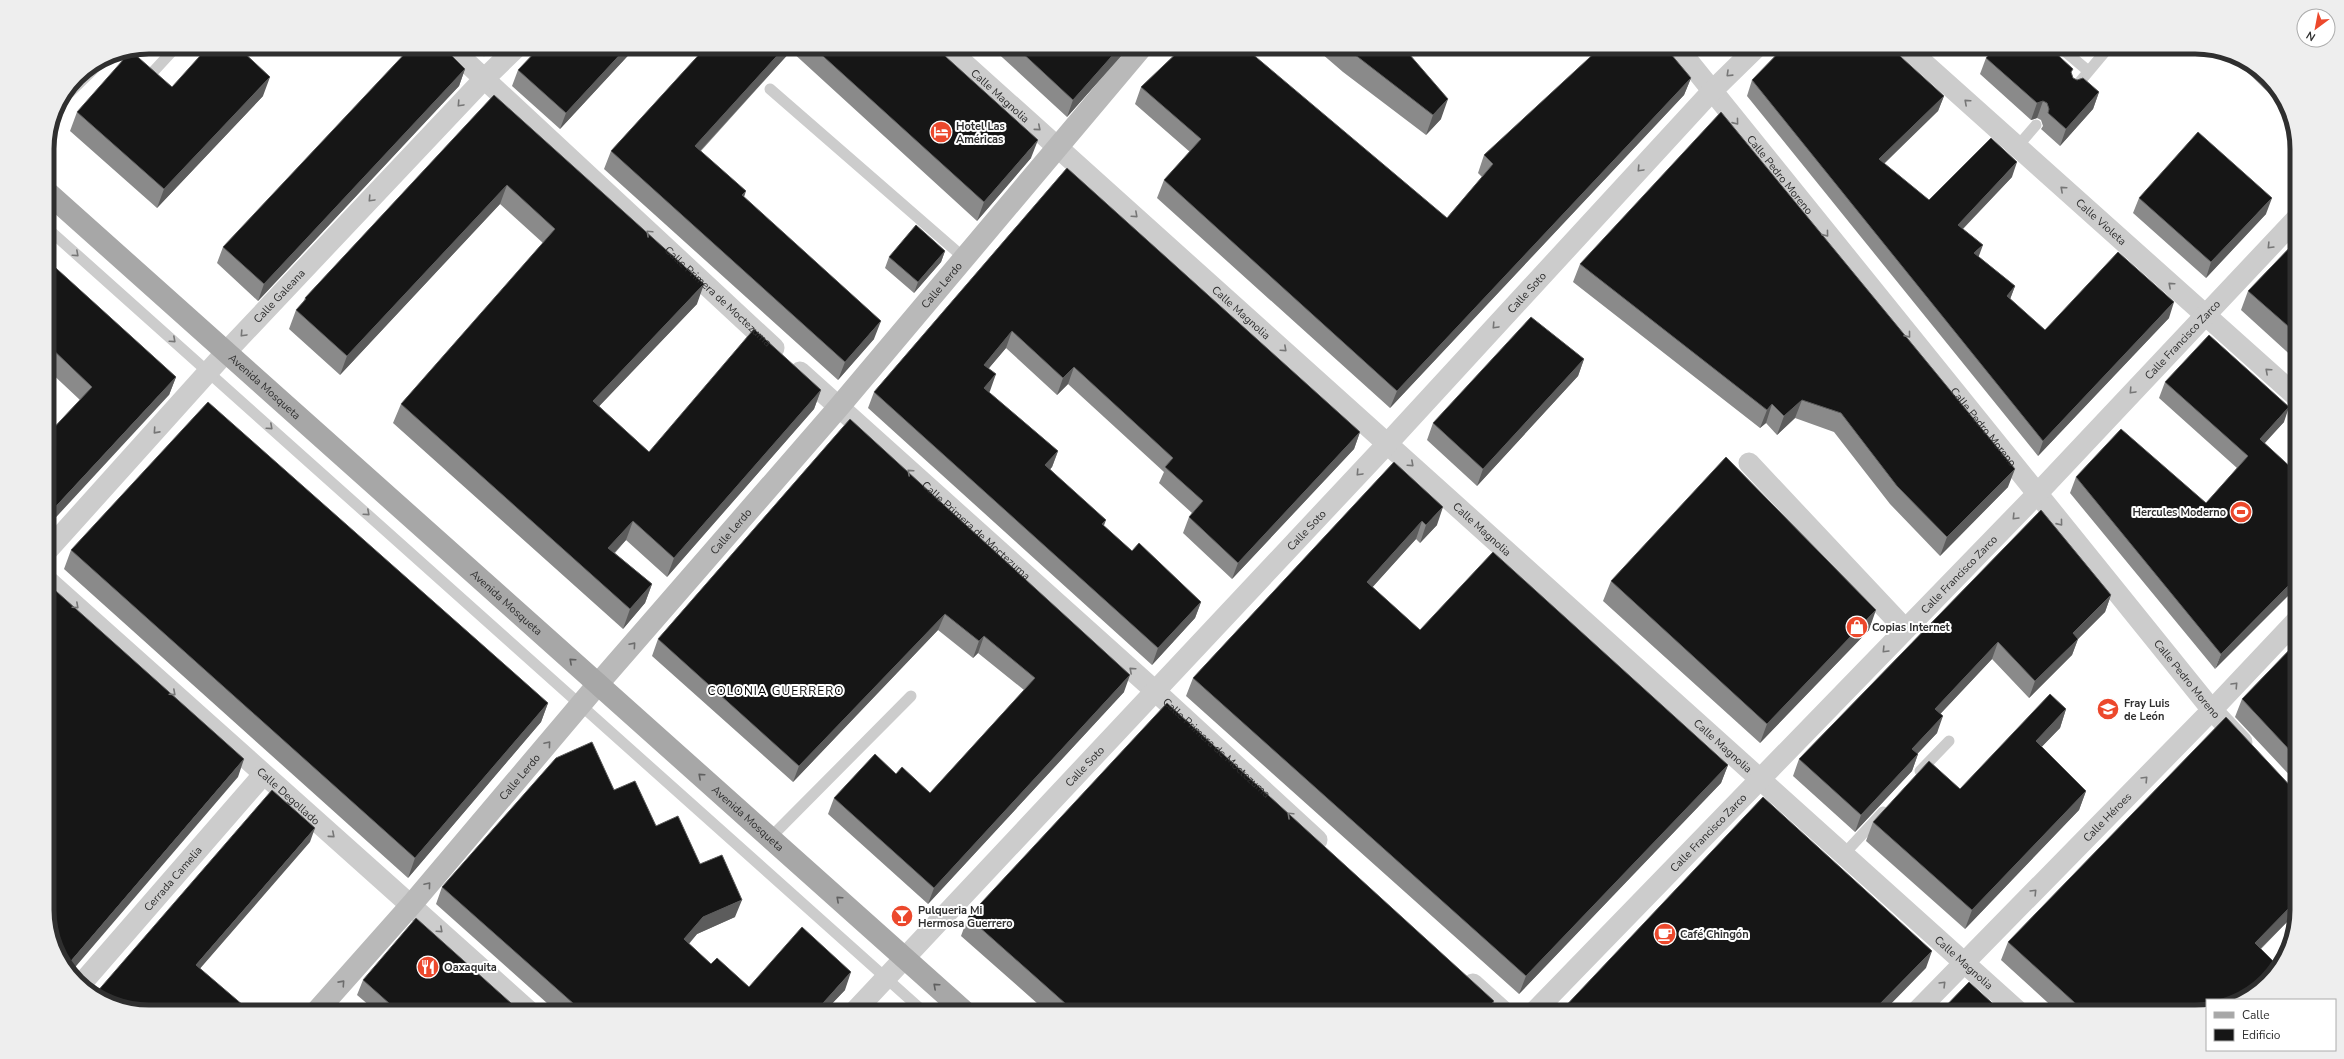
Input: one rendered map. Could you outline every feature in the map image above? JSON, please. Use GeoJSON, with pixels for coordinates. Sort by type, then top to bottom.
{"type":"FeatureCollection","features":[{"type":"Feature","properties":{"kind":"main road","name":"Avenida Mosqueta"},"geometry":{"type":"LineString","coordinates":[[54,198],[957,1005]]}},
{"type":"Feature","properties":{"kind":"street","name":"Calle Primera de Moctezuma"},"geometry":{"type":"LineString","coordinates":[[457,54],[483,80],[838,408],[1154,690],[1329,851]]}},
{"type":"Feature","properties":{"kind":"street","name":"Calle Galeana"},"geometry":{"type":"LineString","coordinates":[[54,544],[226,352],[483,80],[510,54]]}},
{"type":"Feature","properties":{"kind":"street","name":"Calle Magnolia"},"geometry":{"type":"LineString","coordinates":[[954,54],[1058,146],[2011,1005]]}},
{"type":"Feature","properties":{"kind":"street","name":"Calle Lerdo"},"geometry":{"type":"LineString","coordinates":[[322,1005],[412,904],[598,684],[838,408],[963,257],[1136,54]]}},
{"type":"Feature","properties":{"kind":"street","name":"Calle Pedro Moreno"},"geometry":{"type":"LineString","coordinates":[[1683,54],[2036,494],[2212,710],[2254,756]]}},
{"type":"Feature","properties":{"kind":"street","name":"Calle Soto"},"geometry":{"type":"LineString","coordinates":[[867,1005],[886,978],[1154,690],[1388,443],[1712,91],[1750,54]]}},
{"type":"Feature","properties":{"kind":"street","name":"Calle Violeta"},"geometry":{"type":"LineString","coordinates":[[1914,54],[2290,391]]}},
{"type":"Feature","properties":{"kind":"street","name":"Calle Francisco Zarco"},"geometry":{"type":"LineString","coordinates":[[1541,1005],[2036,494],[2290,225]]}},
{"type":"Feature","properties":{"kind":"street"},"geometry":{"type":"LineString","coordinates":[[1749,462],[1905,629]]}},
{"type":"Feature","properties":{"kind":"street","name":"Calle Degollado"},"geometry":{"type":"LineString","coordinates":[[54,586],[263,775],[412,904],[522,1005]]}},
{"type":"Feature","properties":{"kind":"street","name":"Calle Héroes"},"geometry":{"type":"LineString","coordinates":[[1923,1005],[2212,710],[2290,627]]}},
{"type":"Feature","properties":{"kind":"street","name":"Cerrada Camelia"},"geometry":{"type":"LineString","coordinates":[[85,980],[263,775]]}},
{"type":"Feature","properties":{"kind":"street"},"geometry":{"type":"LineString","coordinates":[[1457,969],[1496,1005]]}},
{"type":"Feature","properties":{"kind":"lane"},"geometry":{"type":"LineString","coordinates":[[152,74],[170,54]]}},
{"type":"Feature","properties":{"kind":"lane"},"geometry":{"type":"LineString","coordinates":[[2068,54],[2087,70]]}},
{"type":"Feature","properties":{"kind":"lane"},"geometry":{"type":"LineString","coordinates":[[2072,90],[2087,70],[2102,54]]}},
{"type":"Feature","properties":{"kind":"lane"},"geometry":{"type":"LineString","coordinates":[[770,89],[963,257]]}},
{"type":"Feature","properties":{"kind":"lane"},"geometry":{"type":"LineString","coordinates":[[2017,147],[2036,125]]}},
{"type":"Feature","properties":{"kind":"lane"},"geometry":{"type":"LineString","coordinates":[[54,234],[916,1005]]}},
{"type":"Feature","properties":{"kind":"lane"},"geometry":{"type":"LineString","coordinates":[[770,838],[911,696]]}},
{"type":"Feature","properties":{"kind":"lane"},"geometry":{"type":"LineString","coordinates":[[1912,780],[1948,741]]}},
{"type":"Feature","properties":{"kind":"lane"},"geometry":{"type":"LineString","coordinates":[[1844,854],[1892,802]]}},
{"type":"Feature","properties":{"kind":"building"},"geometry":{"type":"Polygon","coordinates":[[[202,54],[245,54],[270,77],[164,189],[77,112],[126,57],[136,55],[172,87],[202,54]]]}},
{"type":"Feature","properties":{"kind":"building"},"geometry":{"type":"Polygon","coordinates":[[[404,54],[450,54],[465,69],[264,284],[223,247],[404,54]]]}},
{"type":"Feature","properties":{"kind":"building"},"geometry":{"type":"Polygon","coordinates":[[[533,54],[621,54],[566,113],[518,70],[533,54]]]}},
{"type":"Feature","properties":{"kind":"building"},"geometry":{"type":"Polygon","coordinates":[[[700,54],[779,54],[695,146],[746,191],[742,195],[881,321],[845,362],[611,151],[700,54]]]}},
{"type":"Feature","properties":{"kind":"building"},"geometry":{"type":"Polygon","coordinates":[[[821,54],[943,54],[1038,140],[984,202],[821,54]]]}},
{"type":"Feature","properties":{"kind":"building"},"geometry":{"type":"Polygon","coordinates":[[[1024,54],[1114,54],[1073,100],[1024,54]]]}},
{"type":"Feature","properties":{"kind":"building"},"geometry":{"type":"Polygon","coordinates":[[[1176,54],[1252,54],[1447,218],[1493,164],[1484,155],[1593,54],[1671,54],[1691,78],[1397,391],[1164,180],[1201,139],[1141,87],[1176,54]]]}},
{"type":"Feature","properties":{"kind":"building"},"geometry":{"type":"Polygon","coordinates":[[[1354,54],[1409,54],[1448,99],[1433,115],[1354,54]]]}},
{"type":"Feature","properties":{"kind":"building"},"geometry":{"type":"Polygon","coordinates":[[[1777,54],[1898,54],[1944,96],[1879,159],[1929,200],[1991,138],[2017,162],[1958,225],[1983,245],[1974,253],[2015,286],[2007,296],[2045,330],[2118,252],[2174,302],[2043,441],[1752,80],[1777,54]]]}},
{"type":"Feature","properties":{"kind":"building"},"geometry":{"type":"Polygon","coordinates":[[[1990,54],[2057,54],[2073,69],[2071,72],[2073,78],[2077,80],[2083,78],[2099,92],[2066,129],[2048,113],[2049,109],[2047,103],[2043,101],[2037,103],[1986,58],[1990,54]]]}},
{"type":"Feature","properties":{"kind":"building"},"geometry":{"type":"Polygon","coordinates":[[[494,95],[704,284],[593,401],[649,452],[754,329],[821,390],[674,558],[633,521],[608,548],[652,584],[630,609],[401,404],[555,229],[507,185],[347,356],[296,310],[306,299],[305,298],[494,95]]]}},
{"type":"Feature","properties":{"kind":"building"},"geometry":{"type":"Polygon","coordinates":[[[1721,112],[2015,469],[1947,537],[1897,486],[1841,413],[1802,400],[1784,416],[1772,404],[1767,410],[1580,264],[1721,112]]]}},
{"type":"Feature","properties":{"kind":"building"},"geometry":{"type":"Polygon","coordinates":[[[2198,132],[2272,198],[2211,262],[2139,198],[2198,132]]]}},
{"type":"Feature","properties":{"kind":"building"},"geometry":{"type":"Polygon","coordinates":[[[1067,168],[1360,432],[1238,563],[1189,517],[1203,501],[1165,467],[1173,458],[1074,367],[1063,378],[1012,331],[984,365],[996,374],[984,388],[1058,451],[1045,465],[1106,520],[1102,524],[1132,551],[1139,543],[1201,602],[1158,648],[874,392],[1067,168]]]}},
{"type":"Feature","properties":{"kind":"building"},"geometry":{"type":"Polygon","coordinates":[[[916,225],[945,251],[918,282],[889,257],[916,225]]]}},
{"type":"Feature","properties":{"kind":"building"},"geometry":{"type":"Polygon","coordinates":[[[2290,247],[2290,328],[2248,291],[2290,247]]]}},
{"type":"Feature","properties":{"kind":"building"},"geometry":{"type":"Polygon","coordinates":[[[54,266],[176,377],[54,508],[54,428],[92,387],[54,351],[54,266]]]}},
{"type":"Feature","properties":{"kind":"building"},"geometry":{"type":"Polygon","coordinates":[[[1531,317],[1584,359],[1483,469],[1433,423],[1531,317]]]}},
{"type":"Feature","properties":{"kind":"building"},"geometry":{"type":"Polygon","coordinates":[[[2209,335],[2289,407],[2260,439],[2290,467],[2290,584],[2221,654],[2076,477],[2121,429],[2206,503],[2248,456],[2165,382],[2209,335]]]}},
{"type":"Feature","properties":{"kind":"building"},"geometry":{"type":"Polygon","coordinates":[[[208,402],[548,703],[415,858],[71,550],[208,402]]]}},
{"type":"Feature","properties":{"kind":"building"},"geometry":{"type":"Polygon","coordinates":[[[850,419],[1130,675],[934,888],[834,798],[875,754],[896,774],[902,767],[930,793],[1035,678],[984,636],[979,641],[945,614],[799,766],[658,639],[850,419]]]}},
{"type":"Feature","properties":{"kind":"building"},"geometry":{"type":"Polygon","coordinates":[[[1726,457],[1876,610],[1767,724],[1611,581],[1726,457]]]}},
{"type":"Feature","properties":{"kind":"building"},"geometry":{"type":"Polygon","coordinates":[[[1394,462],[1443,507],[1426,525],[1422,521],[1367,582],[1420,630],[1493,552],[1728,765],[1526,976],[1193,678],[1394,462]]]}},
{"type":"Feature","properties":{"kind":"building"},"geometry":{"type":"Polygon","coordinates":[[[2041,510],[2111,595],[2073,633],[2078,639],[2035,681],[1998,642],[1935,709],[1943,716],[1912,749],[1918,754],[1861,815],[1799,759],[2041,510]]]}},
{"type":"Feature","properties":{"kind":"building"},"geometry":{"type":"Polygon","coordinates":[[[54,589],[244,759],[70,962],[59,940],[54,916],[54,589]]]}},
{"type":"Feature","properties":{"kind":"building"},"geometry":{"type":"Polygon","coordinates":[[[2290,649],[2290,750],[2242,699],[2290,649]]]}},
{"type":"Feature","properties":{"kind":"building"},"geometry":{"type":"Polygon","coordinates":[[[2050,694],[2066,709],[2036,741],[2086,791],[1972,910],[1873,822],[1929,761],[1960,789],[2050,694]]]}},
{"type":"Feature","properties":{"kind":"building"},"geometry":{"type":"Polygon","coordinates":[[[1167,703],[1494,1001],[1490,1005],[1067,1005],[968,917],[1167,703]]]}},
{"type":"Feature","properties":{"kind":"building"},"geometry":{"type":"Polygon","coordinates":[[[2226,717],[2290,786],[2290,907],[2255,943],[2274,962],[2266,973],[2248,989],[2228,999],[2206,999],[2206,1004],[2077,1005],[2008,942],[2226,717]]]}},
{"type":"Feature","properties":{"kind":"building"},"geometry":{"type":"Polygon","coordinates":[[[592,742],[614,790],[635,781],[656,826],[678,816],[700,864],[722,855],[742,900],[703,917],[684,939],[711,964],[717,958],[749,987],[802,927],[851,972],[821,1005],[575,1005],[442,887],[556,758],[592,742]]]}},
{"type":"Feature","properties":{"kind":"building"},"geometry":{"type":"Polygon","coordinates":[[[272,790],[315,828],[196,965],[243,1005],[137,1004],[113,998],[99,990],[272,790]]]}},
{"type":"Feature","properties":{"kind":"building"},"geometry":{"type":"Polygon","coordinates":[[[1763,797],[1932,951],[1879,1005],[1567,1005],[1763,797]]]}},
{"type":"Feature","properties":{"kind":"building"},"geometry":{"type":"Polygon","coordinates":[[[416,918],[513,1005],[391,1005],[363,980],[416,918]]]}},
{"type":"Feature","properties":{"kind":"building"},"geometry":{"type":"Polygon","coordinates":[[[1969,982],[1994,1005],[1947,1005],[1969,982]]]}},
{"type":"Feature","properties":{"kind":"place","name":"Hotel Las Américas"},"geometry":{"type":"Point","coordinates":[941,132]}},
{"type":"Feature","properties":{"kind":"place","name":"Hercules Moderno"},"geometry":{"type":"Point","coordinates":[2241,512]}},
{"type":"Feature","properties":{"kind":"place","name":"Copias Internet"},"geometry":{"type":"Point","coordinates":[1857,627]}},
{"type":"Feature","properties":{"kind":"place","name":"Fray Luis de León"},"geometry":{"type":"Point","coordinates":[2108,709]}},
{"type":"Feature","properties":{"kind":"place","name":"Pulqueria Mi Hermosa Guerrero"},"geometry":{"type":"Point","coordinates":[902,916]}},
{"type":"Feature","properties":{"kind":"place","name":"Café Chingón"},"geometry":{"type":"Point","coordinates":[1665,934]}},
{"type":"Feature","properties":{"kind":"place","name":"Oaxaquita"},"geometry":{"type":"Point","coordinates":[428,967]}},
{"type":"Feature","properties":{"kind":"district","name":"COLONIA GUERRERO"},"geometry":{"type":"Point","coordinates":[776,691]}}]}
